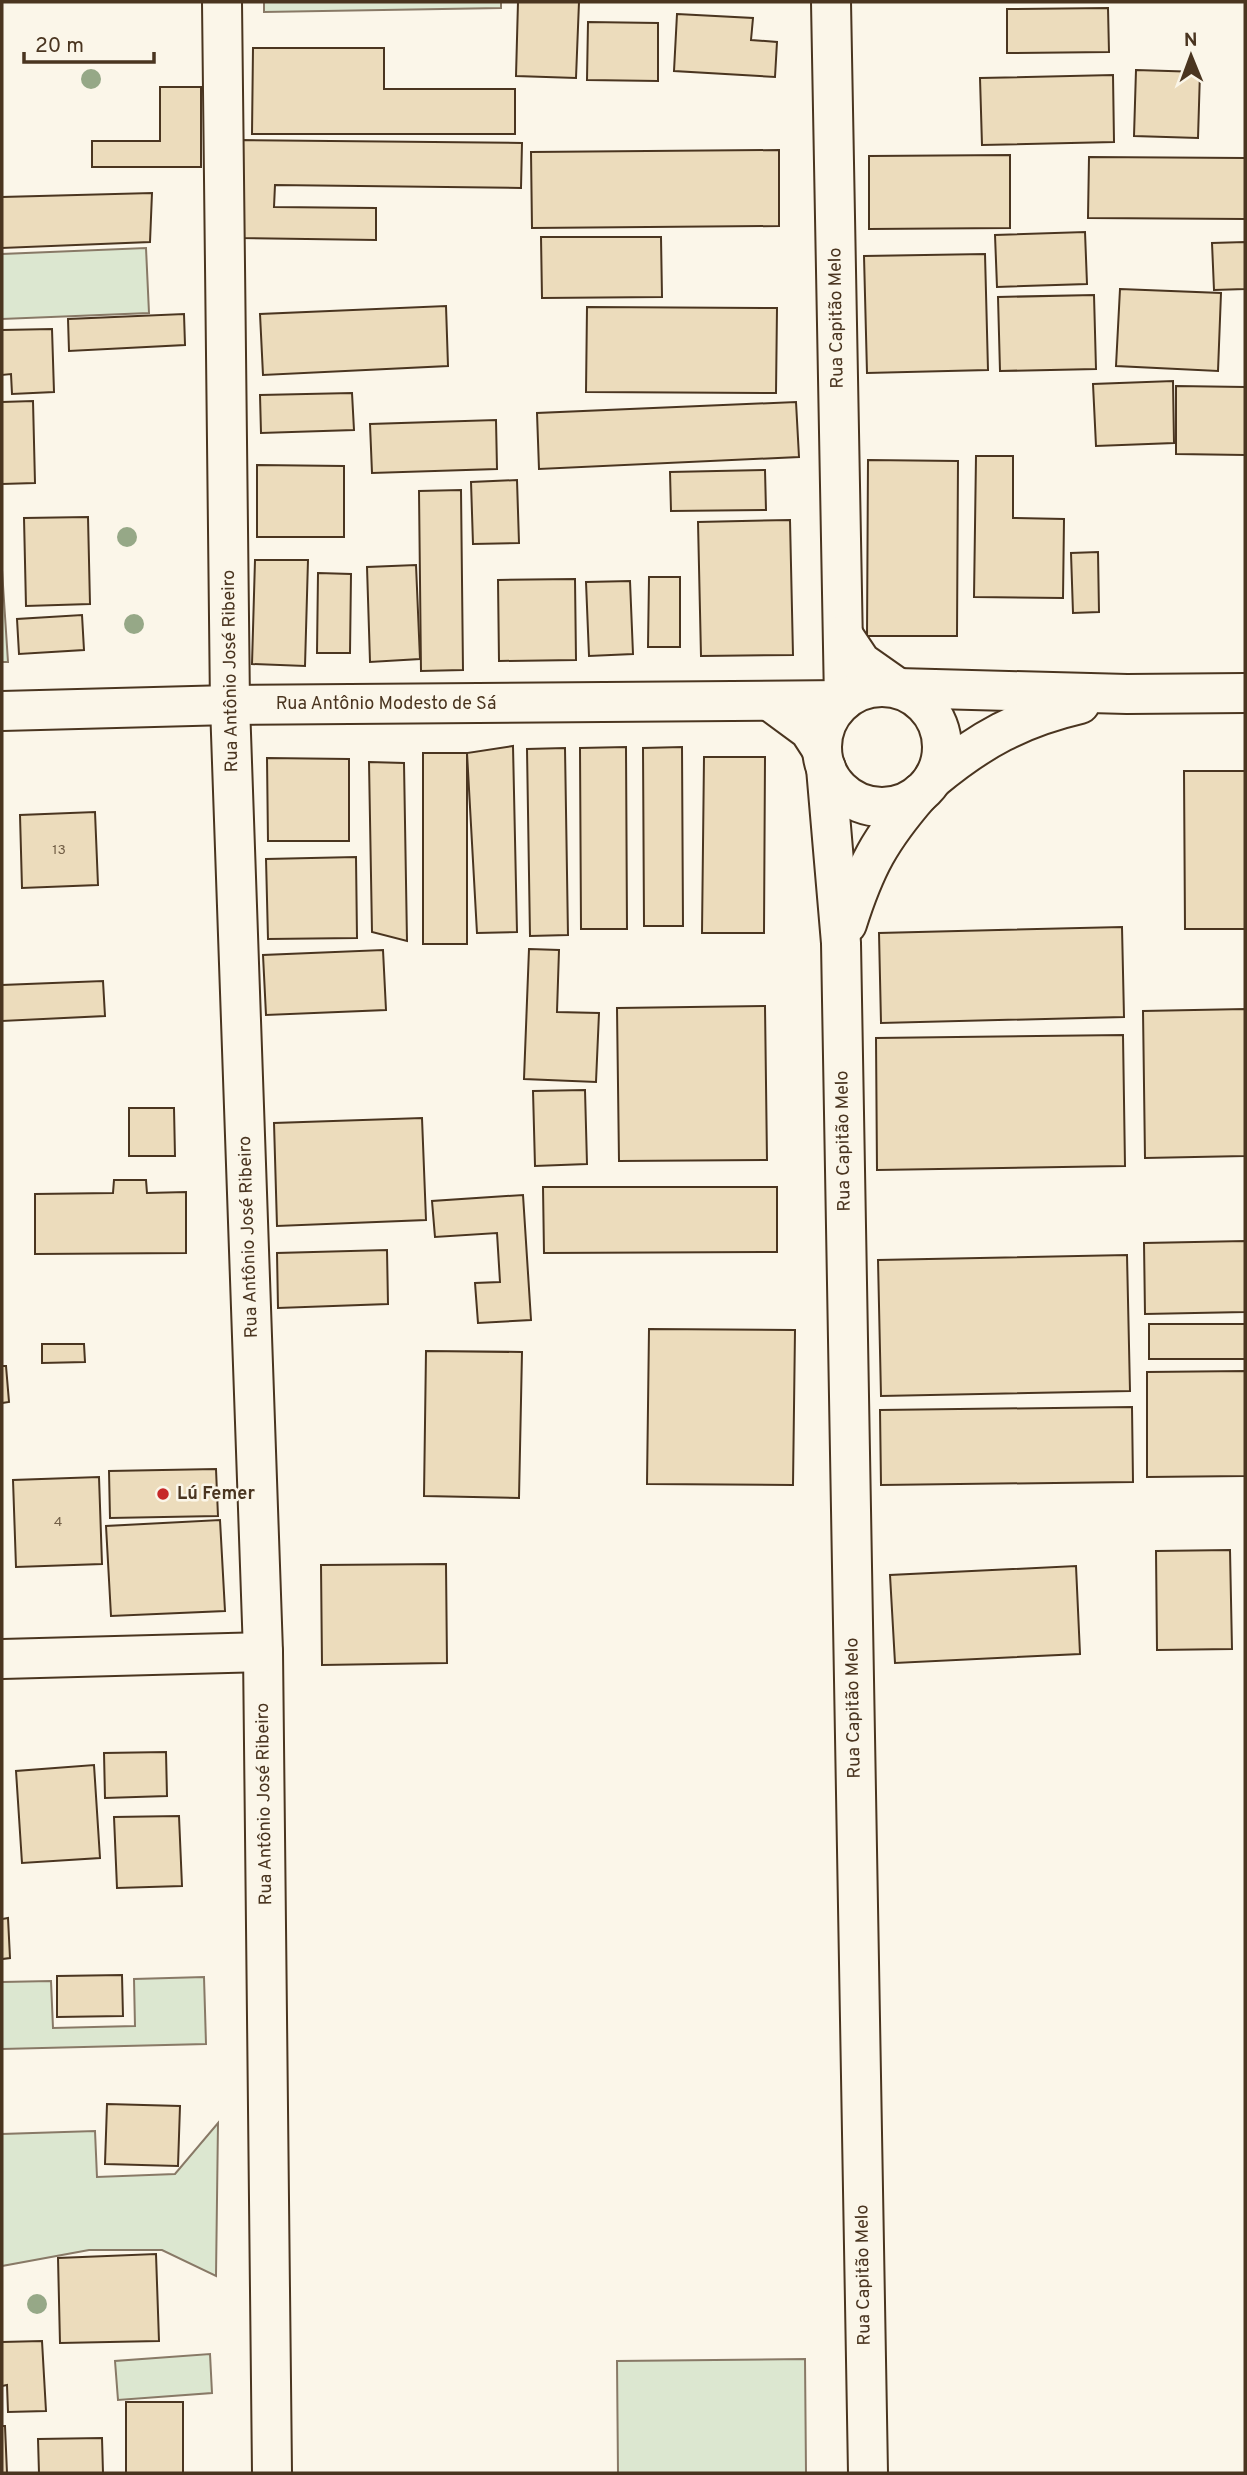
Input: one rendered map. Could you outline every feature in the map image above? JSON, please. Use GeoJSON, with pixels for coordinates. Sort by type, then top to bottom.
{"type":"FeatureCollection","features":[{"type":"Feature","properties":{"kind":"street","name":"Rua Antônio José Ribeiro"},"geometry":{"type":"LineString","coordinates":[[222,2],[230,705],[263,1652],[272,2473]]}},
{"type":"Feature","properties":{"kind":"street","name":"Rua Capitão Melo"},"geometry":{"type":"LineString","coordinates":[[831,2],[844,700]]}},
{"type":"Feature","properties":{"kind":"street"},"geometry":{"type":"LineString","coordinates":[[843,635],[861,662],[915,697],[929,709],[938,725],[943,743],[940,762],[927,786]]}},
{"type":"Feature","properties":{"kind":"street"},"geometry":{"type":"LineString","coordinates":[[824,759],[824,732],[832,714],[844,700],[860,690],[879,687],[1127,694],[1245,693]]}},
{"type":"Feature","properties":{"kind":"street"},"geometry":{"type":"LineString","coordinates":[[771,702],[809,730],[835,785],[849,797],[867,805],[886,807],[904,803],[990,736],[1047,714],[1127,694]]}},
{"type":"Feature","properties":{"kind":"street","name":"Rua Antônio Modesto de Sá"},"geometry":{"type":"LineString","coordinates":[[2,711],[230,705],[844,700]]}},
{"type":"Feature","properties":{"kind":"street","name":"Rua Capitão Melo"},"geometry":{"type":"LineString","coordinates":[[824,759],[841,943],[868,2473]]}},
{"type":"Feature","properties":{"kind":"street","name":"Rua Capitão Melo"},"geometry":{"type":"LineString","coordinates":[[841,943],[869,863],[896,820],[927,786]]}},
{"type":"Feature","properties":{"kind":"street"},"geometry":{"type":"LineString","coordinates":[[2,1659],[263,1652]]}},
{"type":"Feature","properties":{"kind":"green space"},"geometry":{"type":"Polygon","coordinates":[[[264,2],[501,2],[501,8],[264,12],[264,2]]]}},
{"type":"Feature","properties":{"kind":"green space"},"geometry":{"type":"Polygon","coordinates":[[[146,248],[149,313],[2,319],[2,254],[146,248]]]}},
{"type":"Feature","properties":{"kind":"green space"},"geometry":{"type":"Polygon","coordinates":[[[2,570],[8,662],[2,662],[2,570]]]}},
{"type":"Feature","properties":{"kind":"green space"},"geometry":{"type":"Polygon","coordinates":[[[204,1977],[206,2044],[2,2049],[2,1982],[51,1981],[53,2028],[135,2026],[134,1979],[204,1977]]]}},
{"type":"Feature","properties":{"kind":"green space"},"geometry":{"type":"Polygon","coordinates":[[[218,2123],[216,2276],[162,2250],[89,2250],[2,2266],[2,2134],[95,2131],[97,2177],[175,2174],[218,2123]]]}},
{"type":"Feature","properties":{"kind":"green space"},"geometry":{"type":"Polygon","coordinates":[[[210,2354],[212,2393],[118,2400],[115,2361],[210,2354]]]}},
{"type":"Feature","properties":{"kind":"green space"},"geometry":{"type":"Polygon","coordinates":[[[805,2359],[806,2473],[618,2473],[617,2361],[805,2359]]]}},
{"type":"Feature","properties":{"kind":"building"},"geometry":{"type":"Polygon","coordinates":[[[518,2],[579,2],[576,78],[516,76],[518,2]]]}},
{"type":"Feature","properties":{"kind":"building"},"geometry":{"type":"Polygon","coordinates":[[[1108,8],[1109,52],[1007,53],[1007,9],[1108,8]]]}},
{"type":"Feature","properties":{"kind":"building"},"geometry":{"type":"Polygon","coordinates":[[[677,14],[753,18],[751,40],[777,42],[775,77],[674,71],[677,14]]]}},
{"type":"Feature","properties":{"kind":"building"},"geometry":{"type":"Polygon","coordinates":[[[588,22],[658,23],[658,81],[587,80],[588,22]]]}},
{"type":"Feature","properties":{"kind":"building"},"geometry":{"type":"Polygon","coordinates":[[[253,48],[384,48],[384,89],[515,89],[515,134],[252,134],[253,48]]]}},
{"type":"Feature","properties":{"kind":"building"},"geometry":{"type":"Polygon","coordinates":[[[1136,70],[1200,72],[1198,138],[1134,136],[1136,70]]]}},
{"type":"Feature","properties":{"kind":"building"},"geometry":{"type":"Polygon","coordinates":[[[1113,75],[1114,142],[982,145],[980,78],[1113,75]]]}},
{"type":"Feature","properties":{"kind":"building"},"geometry":{"type":"Polygon","coordinates":[[[160,87],[201,87],[201,167],[92,167],[92,141],[160,141],[160,87]]]}},
{"type":"Feature","properties":{"kind":"building"},"geometry":{"type":"Polygon","coordinates":[[[242,140],[522,143],[521,188],[275,185],[274,207],[376,208],[376,240],[240,238],[242,140]]]}},
{"type":"Feature","properties":{"kind":"building"},"geometry":{"type":"Polygon","coordinates":[[[779,150],[779,226],[532,228],[531,152],[779,150]]]}},
{"type":"Feature","properties":{"kind":"building"},"geometry":{"type":"Polygon","coordinates":[[[1010,155],[1010,228],[869,229],[869,156],[1010,155]]]}},
{"type":"Feature","properties":{"kind":"building"},"geometry":{"type":"Polygon","coordinates":[[[1089,157],[1245,158],[1245,219],[1088,218],[1089,157]]]}},
{"type":"Feature","properties":{"kind":"building"},"geometry":{"type":"Polygon","coordinates":[[[152,193],[150,242],[2,248],[2,197],[152,193]]]}},
{"type":"Feature","properties":{"kind":"building"},"geometry":{"type":"Polygon","coordinates":[[[1085,232],[1087,284],[997,287],[995,235],[1085,232]]]}},
{"type":"Feature","properties":{"kind":"building"},"geometry":{"type":"Polygon","coordinates":[[[541,237],[661,237],[662,297],[542,298],[541,237]]]}},
{"type":"Feature","properties":{"kind":"building"},"geometry":{"type":"Polygon","coordinates":[[[1245,242],[1245,289],[1214,290],[1212,243],[1245,242]]]}},
{"type":"Feature","properties":{"kind":"building"},"geometry":{"type":"Polygon","coordinates":[[[985,254],[988,370],[867,373],[864,256],[985,254]]]}},
{"type":"Feature","properties":{"kind":"building"},"geometry":{"type":"Polygon","coordinates":[[[1120,289],[1221,293],[1218,371],[1116,366],[1120,289]]]}},
{"type":"Feature","properties":{"kind":"building"},"geometry":{"type":"Polygon","coordinates":[[[1094,295],[1096,369],[1000,371],[998,297],[1094,295]]]}},
{"type":"Feature","properties":{"kind":"building"},"geometry":{"type":"Polygon","coordinates":[[[446,306],[448,366],[263,375],[260,314],[446,306]]]}},
{"type":"Feature","properties":{"kind":"building"},"geometry":{"type":"Polygon","coordinates":[[[587,307],[777,308],[776,393],[586,392],[587,307]]]}},
{"type":"Feature","properties":{"kind":"building"},"geometry":{"type":"Polygon","coordinates":[[[184,314],[185,345],[69,351],[68,319],[184,314]]]}},
{"type":"Feature","properties":{"kind":"building"},"geometry":{"type":"Polygon","coordinates":[[[52,329],[54,392],[12,394],[11,374],[2,375],[2,330],[52,329]]]}},
{"type":"Feature","properties":{"kind":"building"},"geometry":{"type":"Polygon","coordinates":[[[1173,381],[1174,443],[1096,446],[1093,384],[1173,381]]]}},
{"type":"Feature","properties":{"kind":"building"},"geometry":{"type":"Polygon","coordinates":[[[1176,386],[1245,387],[1245,455],[1176,454],[1176,386]]]}},
{"type":"Feature","properties":{"kind":"building"},"geometry":{"type":"Polygon","coordinates":[[[352,393],[354,430],[261,433],[260,395],[352,393]]]}},
{"type":"Feature","properties":{"kind":"building"},"geometry":{"type":"Polygon","coordinates":[[[33,401],[35,483],[2,484],[2,402],[33,401]]]}},
{"type":"Feature","properties":{"kind":"building"},"geometry":{"type":"Polygon","coordinates":[[[796,402],[799,457],[539,469],[537,413],[796,402]]]}},
{"type":"Feature","properties":{"kind":"building"},"geometry":{"type":"Polygon","coordinates":[[[496,420],[497,469],[372,473],[370,424],[496,420]]]}},
{"type":"Feature","properties":{"kind":"building"},"geometry":{"type":"Polygon","coordinates":[[[976,456],[1013,456],[1013,518],[1064,519],[1063,598],[974,597],[976,456]]]}},
{"type":"Feature","properties":{"kind":"building"},"geometry":{"type":"Polygon","coordinates":[[[868,460],[958,461],[957,636],[867,636],[868,460]]]}},
{"type":"Feature","properties":{"kind":"building"},"geometry":{"type":"Polygon","coordinates":[[[257,465],[344,466],[344,537],[257,537],[257,465]]]}},
{"type":"Feature","properties":{"kind":"building"},"geometry":{"type":"Polygon","coordinates":[[[765,470],[766,510],[671,511],[670,472],[765,470]]]}},
{"type":"Feature","properties":{"kind":"building"},"geometry":{"type":"Polygon","coordinates":[[[517,480],[519,543],[473,544],[471,482],[517,480]]]}},
{"type":"Feature","properties":{"kind":"building"},"geometry":{"type":"Polygon","coordinates":[[[461,490],[463,670],[421,671],[419,491],[461,490]]]}},
{"type":"Feature","properties":{"kind":"building"},"geometry":{"type":"Polygon","coordinates":[[[88,517],[90,604],[26,606],[24,518],[88,517]]]}},
{"type":"Feature","properties":{"kind":"building"},"geometry":{"type":"Polygon","coordinates":[[[790,520],[793,655],[701,656],[698,522],[790,520]]]}},
{"type":"Feature","properties":{"kind":"building"},"geometry":{"type":"Polygon","coordinates":[[[1098,552],[1099,612],[1073,613],[1071,553],[1098,552]]]}},
{"type":"Feature","properties":{"kind":"building"},"geometry":{"type":"Polygon","coordinates":[[[255,560],[308,560],[305,666],[252,664],[255,560]]]}},
{"type":"Feature","properties":{"kind":"building"},"geometry":{"type":"Polygon","coordinates":[[[416,565],[420,659],[370,662],[367,567],[416,565]]]}},
{"type":"Feature","properties":{"kind":"building"},"geometry":{"type":"Polygon","coordinates":[[[318,573],[351,574],[350,653],[317,653],[318,573]]]}},
{"type":"Feature","properties":{"kind":"building"},"geometry":{"type":"Polygon","coordinates":[[[649,577],[680,577],[680,647],[648,647],[649,577]]]}},
{"type":"Feature","properties":{"kind":"building"},"geometry":{"type":"Polygon","coordinates":[[[575,579],[576,660],[499,661],[498,580],[575,579]]]}},
{"type":"Feature","properties":{"kind":"building"},"geometry":{"type":"Polygon","coordinates":[[[630,581],[633,654],[589,656],[586,582],[630,581]]]}},
{"type":"Feature","properties":{"kind":"building"},"geometry":{"type":"Polygon","coordinates":[[[82,615],[84,650],[19,654],[17,619],[82,615]]]}},
{"type":"Feature","properties":{"kind":"building"},"geometry":{"type":"Polygon","coordinates":[[[513,746],[517,932],[477,933],[467,753],[513,746]]]}},
{"type":"Feature","properties":{"kind":"building"},"geometry":{"type":"Polygon","coordinates":[[[626,747],[627,929],[581,929],[580,748],[626,747]]]}},
{"type":"Feature","properties":{"kind":"building"},"geometry":{"type":"Polygon","coordinates":[[[682,747],[683,926],[644,926],[643,748],[682,747]]]}},
{"type":"Feature","properties":{"kind":"building"},"geometry":{"type":"Polygon","coordinates":[[[565,748],[568,935],[530,936],[527,749],[565,748]]]}},
{"type":"Feature","properties":{"kind":"building"},"geometry":{"type":"Polygon","coordinates":[[[423,753],[467,753],[467,944],[423,944],[423,753]]]}},
{"type":"Feature","properties":{"kind":"building"},"geometry":{"type":"Polygon","coordinates":[[[704,757],[765,757],[764,933],[702,933],[704,757]]]}},
{"type":"Feature","properties":{"kind":"building"},"geometry":{"type":"Polygon","coordinates":[[[267,758],[349,759],[349,841],[268,841],[267,758]]]}},
{"type":"Feature","properties":{"kind":"building"},"geometry":{"type":"Polygon","coordinates":[[[369,762],[404,763],[407,941],[372,932],[369,762]]]}},
{"type":"Feature","properties":{"kind":"building"},"geometry":{"type":"Polygon","coordinates":[[[1184,771],[1245,771],[1245,929],[1185,929],[1184,771]]]}},
{"type":"Feature","properties":{"kind":"building"},"geometry":{"type":"Polygon","coordinates":[[[95,812],[98,885],[22,888],[20,815],[95,812]]]}},
{"type":"Feature","properties":{"kind":"building"},"geometry":{"type":"Polygon","coordinates":[[[356,857],[357,938],[268,939],[266,859],[356,857]]]}},
{"type":"Feature","properties":{"kind":"building"},"geometry":{"type":"Polygon","coordinates":[[[1122,927],[1124,1017],[881,1023],[879,933],[1122,927]]]}},
{"type":"Feature","properties":{"kind":"building"},"geometry":{"type":"Polygon","coordinates":[[[529,949],[559,950],[557,1012],[599,1013],[596,1082],[524,1079],[529,949]]]}},
{"type":"Feature","properties":{"kind":"building"},"geometry":{"type":"Polygon","coordinates":[[[383,950],[386,1010],[266,1015],[263,955],[383,950]]]}},
{"type":"Feature","properties":{"kind":"building"},"geometry":{"type":"Polygon","coordinates":[[[103,981],[105,1016],[2,1021],[2,985],[103,981]]]}},
{"type":"Feature","properties":{"kind":"building"},"geometry":{"type":"Polygon","coordinates":[[[765,1006],[767,1160],[619,1161],[617,1008],[765,1006]]]}},
{"type":"Feature","properties":{"kind":"building"},"geometry":{"type":"Polygon","coordinates":[[[1245,1009],[1245,1156],[1145,1158],[1143,1011],[1245,1009]]]}},
{"type":"Feature","properties":{"kind":"building"},"geometry":{"type":"Polygon","coordinates":[[[1123,1035],[1125,1166],[877,1170],[876,1038],[1123,1035]]]}},
{"type":"Feature","properties":{"kind":"building"},"geometry":{"type":"Polygon","coordinates":[[[585,1090],[587,1164],[535,1166],[533,1091],[585,1090]]]}},
{"type":"Feature","properties":{"kind":"building"},"geometry":{"type":"Polygon","coordinates":[[[129,1108],[174,1108],[175,1156],[129,1156],[129,1108]]]}},
{"type":"Feature","properties":{"kind":"building"},"geometry":{"type":"Polygon","coordinates":[[[422,1118],[426,1220],[277,1226],[274,1123],[422,1118]]]}},
{"type":"Feature","properties":{"kind":"building"},"geometry":{"type":"Polygon","coordinates":[[[114,1180],[146,1180],[147,1193],[186,1192],[186,1253],[35,1254],[35,1194],[113,1193],[114,1180]]]}},
{"type":"Feature","properties":{"kind":"building"},"geometry":{"type":"Polygon","coordinates":[[[543,1187],[777,1187],[777,1252],[544,1253],[543,1187]]]}},
{"type":"Feature","properties":{"kind":"building"},"geometry":{"type":"Polygon","coordinates":[[[523,1195],[531,1320],[478,1323],[475,1283],[500,1282],[497,1233],[435,1237],[432,1201],[523,1195]]]}},
{"type":"Feature","properties":{"kind":"building"},"geometry":{"type":"Polygon","coordinates":[[[1245,1241],[1245,1312],[1145,1314],[1144,1243],[1245,1241]]]}},
{"type":"Feature","properties":{"kind":"building"},"geometry":{"type":"Polygon","coordinates":[[[387,1250],[388,1304],[278,1308],[277,1253],[387,1250]]]}},
{"type":"Feature","properties":{"kind":"building"},"geometry":{"type":"Polygon","coordinates":[[[1127,1255],[1130,1391],[881,1396],[878,1260],[1127,1255]]]}},
{"type":"Feature","properties":{"kind":"building"},"geometry":{"type":"Polygon","coordinates":[[[1149,1324],[1245,1324],[1245,1359],[1149,1359],[1149,1324]]]}},
{"type":"Feature","properties":{"kind":"building"},"geometry":{"type":"Polygon","coordinates":[[[649,1329],[795,1330],[793,1485],[647,1484],[649,1329]]]}},
{"type":"Feature","properties":{"kind":"building"},"geometry":{"type":"Polygon","coordinates":[[[42,1344],[84,1344],[85,1362],[42,1363],[42,1344]]]}},
{"type":"Feature","properties":{"kind":"building"},"geometry":{"type":"Polygon","coordinates":[[[426,1351],[522,1352],[519,1498],[424,1496],[426,1351]]]}},
{"type":"Feature","properties":{"kind":"building"},"geometry":{"type":"Polygon","coordinates":[[[2,1366],[6,1366],[9,1402],[2,1403],[2,1366]]]}},
{"type":"Feature","properties":{"kind":"building"},"geometry":{"type":"Polygon","coordinates":[[[1245,1371],[1245,1476],[1147,1477],[1147,1372],[1245,1371]]]}},
{"type":"Feature","properties":{"kind":"building"},"geometry":{"type":"Polygon","coordinates":[[[1132,1407],[1133,1482],[881,1485],[880,1410],[1132,1407]]]}},
{"type":"Feature","properties":{"kind":"building","name":"Lú Femer"},"geometry":{"type":"Polygon","coordinates":[[[216,1469],[218,1516],[110,1518],[109,1471],[216,1469]]]}},
{"type":"Feature","properties":{"kind":"building"},"geometry":{"type":"Polygon","coordinates":[[[99,1477],[102,1564],[16,1567],[13,1480],[99,1477]]]}},
{"type":"Feature","properties":{"kind":"building"},"geometry":{"type":"Polygon","coordinates":[[[220,1520],[225,1611],[111,1616],[106,1526],[220,1520]]]}},
{"type":"Feature","properties":{"kind":"building"},"geometry":{"type":"Polygon","coordinates":[[[1230,1550],[1232,1649],[1157,1650],[1156,1551],[1230,1550]]]}},
{"type":"Feature","properties":{"kind":"building"},"geometry":{"type":"Polygon","coordinates":[[[446,1564],[447,1663],[322,1665],[321,1565],[446,1564]]]}},
{"type":"Feature","properties":{"kind":"building"},"geometry":{"type":"Polygon","coordinates":[[[1076,1566],[1080,1654],[895,1663],[890,1575],[1076,1566]]]}},
{"type":"Feature","properties":{"kind":"building"},"geometry":{"type":"Polygon","coordinates":[[[166,1752],[167,1796],[105,1798],[104,1753],[166,1752]]]}},
{"type":"Feature","properties":{"kind":"building"},"geometry":{"type":"Polygon","coordinates":[[[94,1765],[100,1858],[22,1863],[16,1771],[94,1765]]]}},
{"type":"Feature","properties":{"kind":"building"},"geometry":{"type":"Polygon","coordinates":[[[179,1816],[182,1886],[117,1888],[114,1817],[179,1816]]]}},
{"type":"Feature","properties":{"kind":"building"},"geometry":{"type":"Polygon","coordinates":[[[8,1918],[10,1958],[2,1959],[2,1919],[8,1918]]]}},
{"type":"Feature","properties":{"kind":"building"},"geometry":{"type":"Polygon","coordinates":[[[122,1975],[123,2016],[57,2017],[57,1976],[122,1975]]]}},
{"type":"Feature","properties":{"kind":"building"},"geometry":{"type":"Polygon","coordinates":[[[107,2104],[180,2106],[178,2166],[105,2164],[107,2104]]]}},
{"type":"Feature","properties":{"kind":"building"},"geometry":{"type":"Polygon","coordinates":[[[156,2254],[159,2341],[60,2343],[58,2258],[156,2254]]]}},
{"type":"Feature","properties":{"kind":"building"},"geometry":{"type":"Polygon","coordinates":[[[42,2341],[46,2411],[8,2412],[7,2385],[2,2386],[2,2342],[42,2341]]]}},
{"type":"Feature","properties":{"kind":"building"},"geometry":{"type":"Polygon","coordinates":[[[126,2402],[183,2402],[183,2473],[126,2473],[126,2402]]]}},
{"type":"Feature","properties":{"kind":"building"},"geometry":{"type":"Polygon","coordinates":[[[2,2426],[5,2426],[7,2473],[2,2473],[2,2426]]]}},
{"type":"Feature","properties":{"kind":"building"},"geometry":{"type":"Polygon","coordinates":[[[102,2438],[103,2473],[39,2473],[38,2439],[102,2438]]]}},
{"type":"Feature","properties":{"kind":"place","name":"Lú Femer"},"geometry":{"type":"Point","coordinates":[163,1494]}}]}
